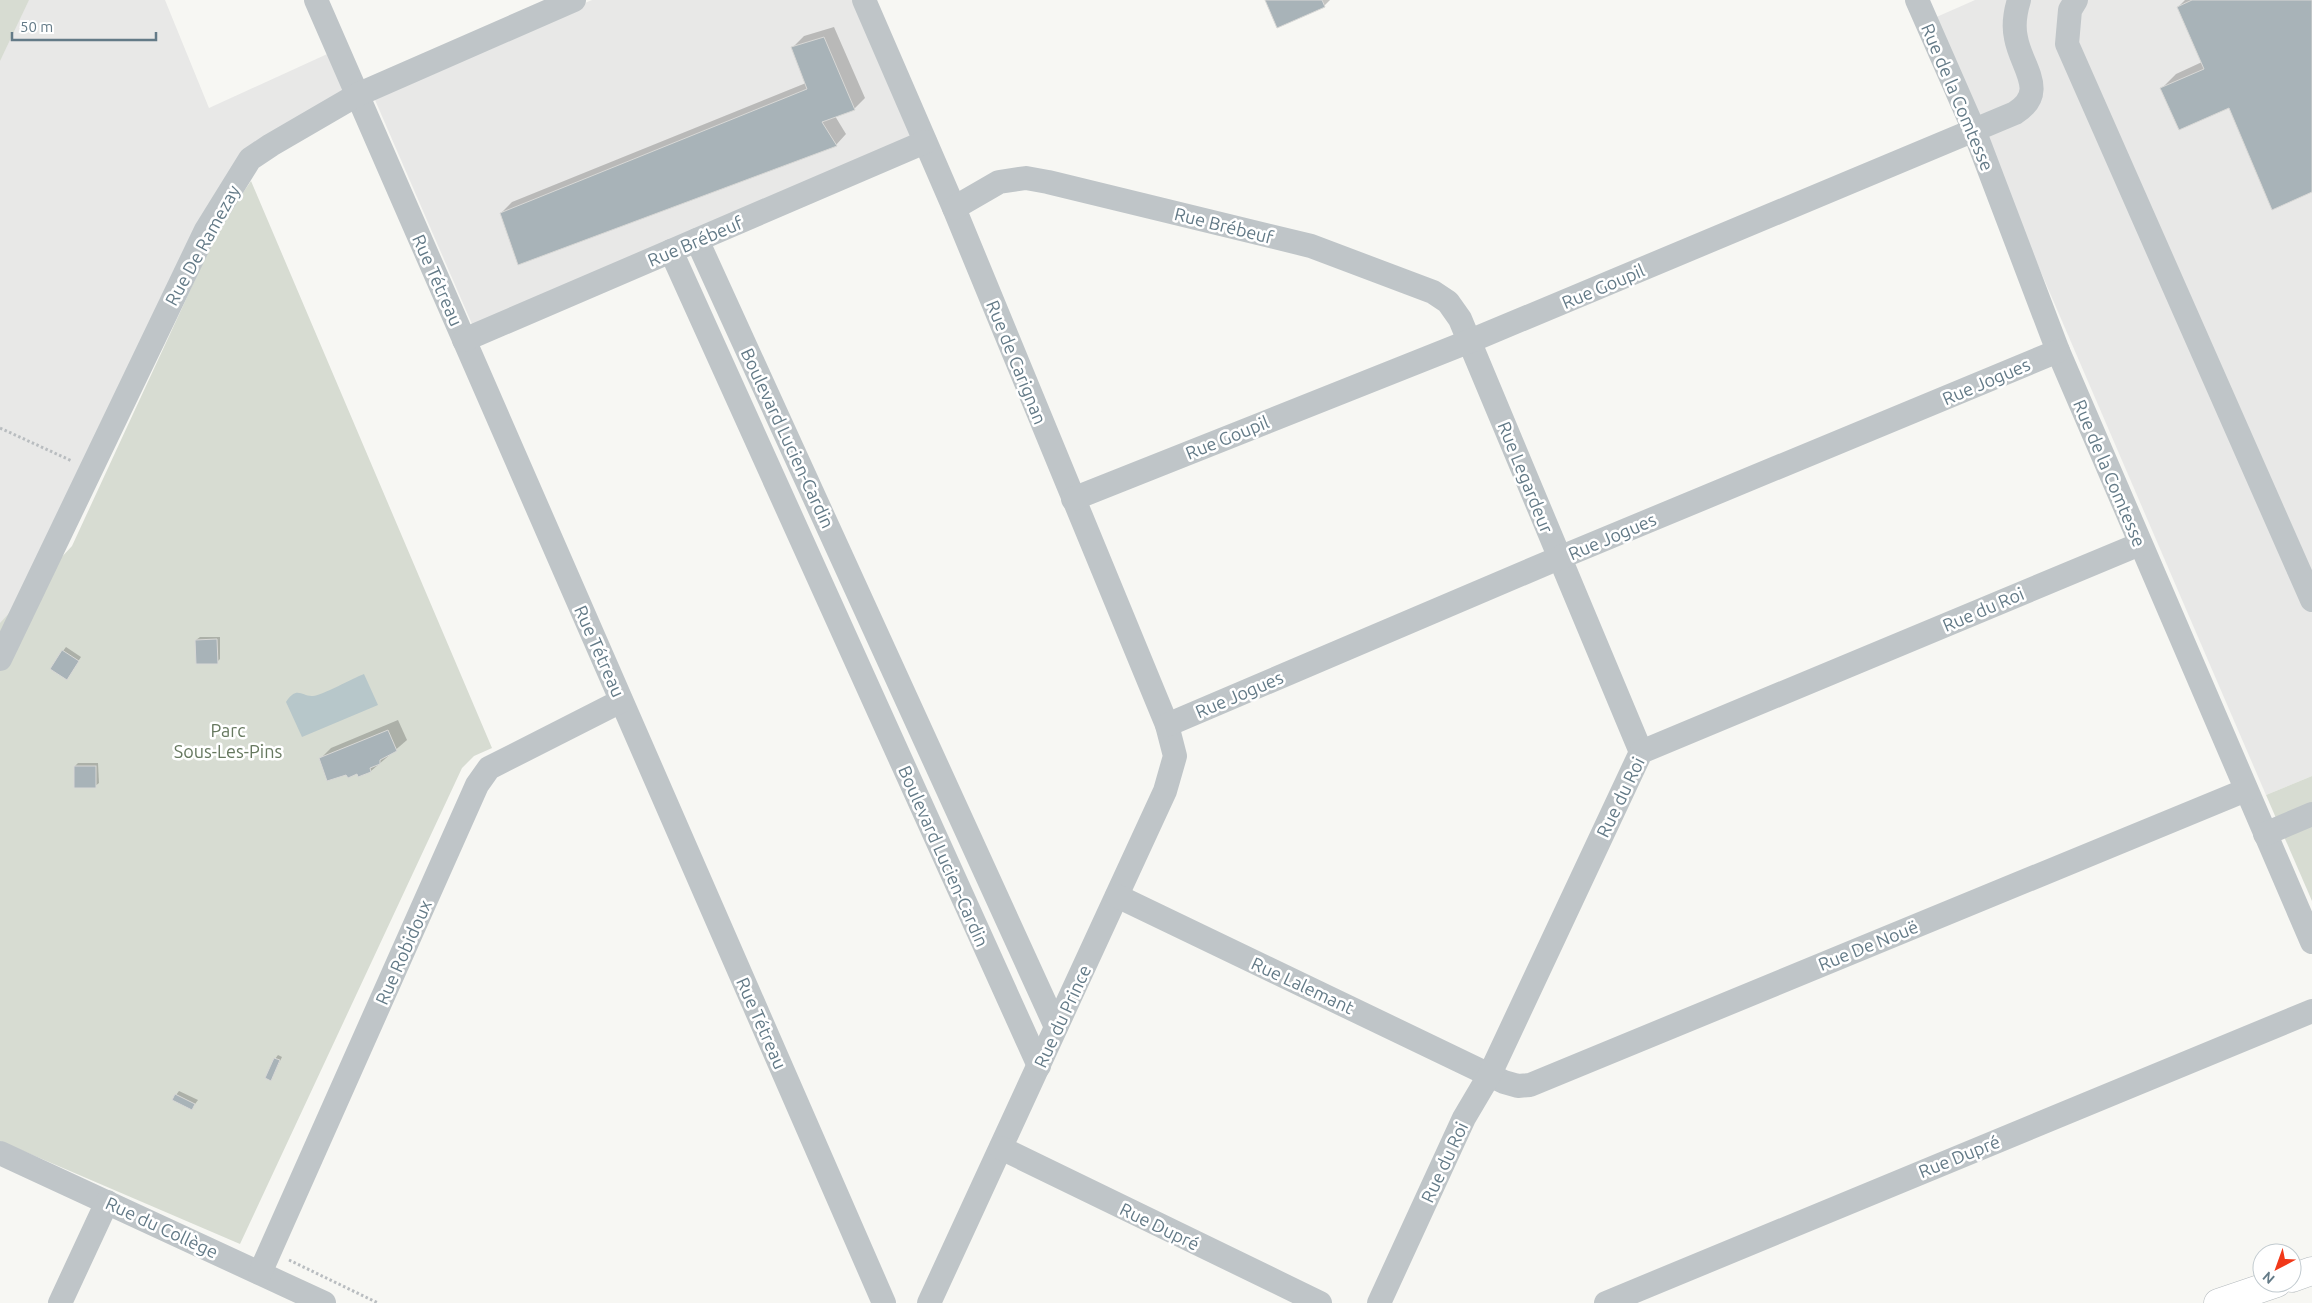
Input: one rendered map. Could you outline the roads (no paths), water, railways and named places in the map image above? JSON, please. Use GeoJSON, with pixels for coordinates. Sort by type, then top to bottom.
{"type":"FeatureCollection","features":[{"type":"Feature","properties":{"kind":"main road"},"geometry":{"type":"LineString","coordinates":[[2218,1303],[2252,1291]]}},
{"type":"Feature","properties":{"kind":"street","name":"Rue Tétreau"},"geometry":{"type":"LineString","coordinates":[[316,0],[884,1303]]}},
{"type":"Feature","properties":{"kind":"street","name":"Rue De Ramezay"},"geometry":{"type":"LineString","coordinates":[[0,659],[206,230],[250,159],[357,95],[574,0]]}},
{"type":"Feature","properties":{"kind":"street","name":"Rue de Carignan"},"geometry":{"type":"LineString","coordinates":[[864,0],[954,208],[1166,725]]}},
{"type":"Feature","properties":{"kind":"street","name":"Rue de la Comtesse"},"geometry":{"type":"LineString","coordinates":[[1917,0],[1974,130],[2058,351],[2312,942]]}},
{"type":"Feature","properties":{"kind":"street","name":"Rue Goupil"},"geometry":{"type":"LineString","coordinates":[[1073,498],[1470,341],[2015,112],[2026,106],[2030,100],[2032,84],[2016,39],[2014,25],[2019,0]]}},
{"type":"Feature","properties":{"kind":"street"},"geometry":{"type":"LineString","coordinates":[[2076,0],[2070,10],[2067,44],[2312,600]]}},
{"type":"Feature","properties":{"kind":"street","name":"Rue Brébeuf"},"geometry":{"type":"LineString","coordinates":[[464,340],[925,142]]}},
{"type":"Feature","properties":{"kind":"street","name":"Rue Brébeuf"},"geometry":{"type":"LineString","coordinates":[[954,208],[999,182],[1026,178],[1311,246],[1433,292],[1448,302],[1456,313],[1470,341]]}},
{"type":"Feature","properties":{"kind":"street","name":"Boulevard Lucien-Cardin"},"geometry":{"type":"LineString","coordinates":[[697,240],[1056,1027]]}},
{"type":"Feature","properties":{"kind":"street","name":"Boulevard Lucien-Cardin"},"geometry":{"type":"LineString","coordinates":[[671,251],[1039,1066]]}},
{"type":"Feature","properties":{"kind":"street","name":"Rue Legardeur"},"geometry":{"type":"LineString","coordinates":[[1470,341],[1641,752]]}},
{"type":"Feature","properties":{"kind":"street","name":"Rue Jogues"},"geometry":{"type":"LineString","coordinates":[[1166,725],[1559,558],[2058,351]]}},
{"type":"Feature","properties":{"kind":"street"},"geometry":{"type":"LineString","coordinates":[[764,457],[791,445]]}},
{"type":"Feature","properties":{"kind":"street","name":"Rue du Roi"},"geometry":{"type":"LineString","coordinates":[[1379,1303],[1464,1118],[1490,1074],[1641,752],[2140,544]]}},
{"type":"Feature","properties":{"kind":"street"},"geometry":{"type":"LineString","coordinates":[[850,648],[878,636]]}},
{"type":"Feature","properties":{"kind":"street","name":"Rue Robidoux"},"geometry":{"type":"LineString","coordinates":[[260,1273],[477,785],[489,768],[621,700]]}},
{"type":"Feature","properties":{"kind":"street","name":"Rue du Prince"},"geometry":{"type":"LineString","coordinates":[[929,1303],[1165,790],[1175,756],[1166,725]]}},
{"type":"Feature","properties":{"kind":"street","name":"Rue De Nouë"},"geometry":{"type":"LineString","coordinates":[[1490,1074],[1504,1082],[1518,1086],[1530,1084],[2246,790]]}},
{"type":"Feature","properties":{"kind":"street"},"geometry":{"type":"LineString","coordinates":[[927,818],[955,806]]}},
{"type":"Feature","properties":{"kind":"street"},"geometry":{"type":"LineString","coordinates":[[2265,834],[2312,814]]}},
{"type":"Feature","properties":{"kind":"street","name":"Rue Lalemant"},"geometry":{"type":"LineString","coordinates":[[1117,896],[1490,1074]]}},
{"type":"Feature","properties":{"kind":"street","name":"Rue Dupré"},"geometry":{"type":"LineString","coordinates":[[1606,1303],[2312,1011]]}},
{"type":"Feature","properties":{"kind":"street","name":"Rue Dupré"},"geometry":{"type":"LineString","coordinates":[[1001,1148],[1320,1303]]}},
{"type":"Feature","properties":{"kind":"street","name":"Rue du Collège"},"geometry":{"type":"LineString","coordinates":[[0,1153],[324,1303]]}},
{"type":"Feature","properties":{"kind":"street"},"geometry":{"type":"LineString","coordinates":[[60,1303],[107,1202]]}},
{"type":"Feature","properties":{"kind":"park label","name":"Parc Sous-Les-Pins"},"geometry":{"type":"Point","coordinates":[228,740]}}]}
